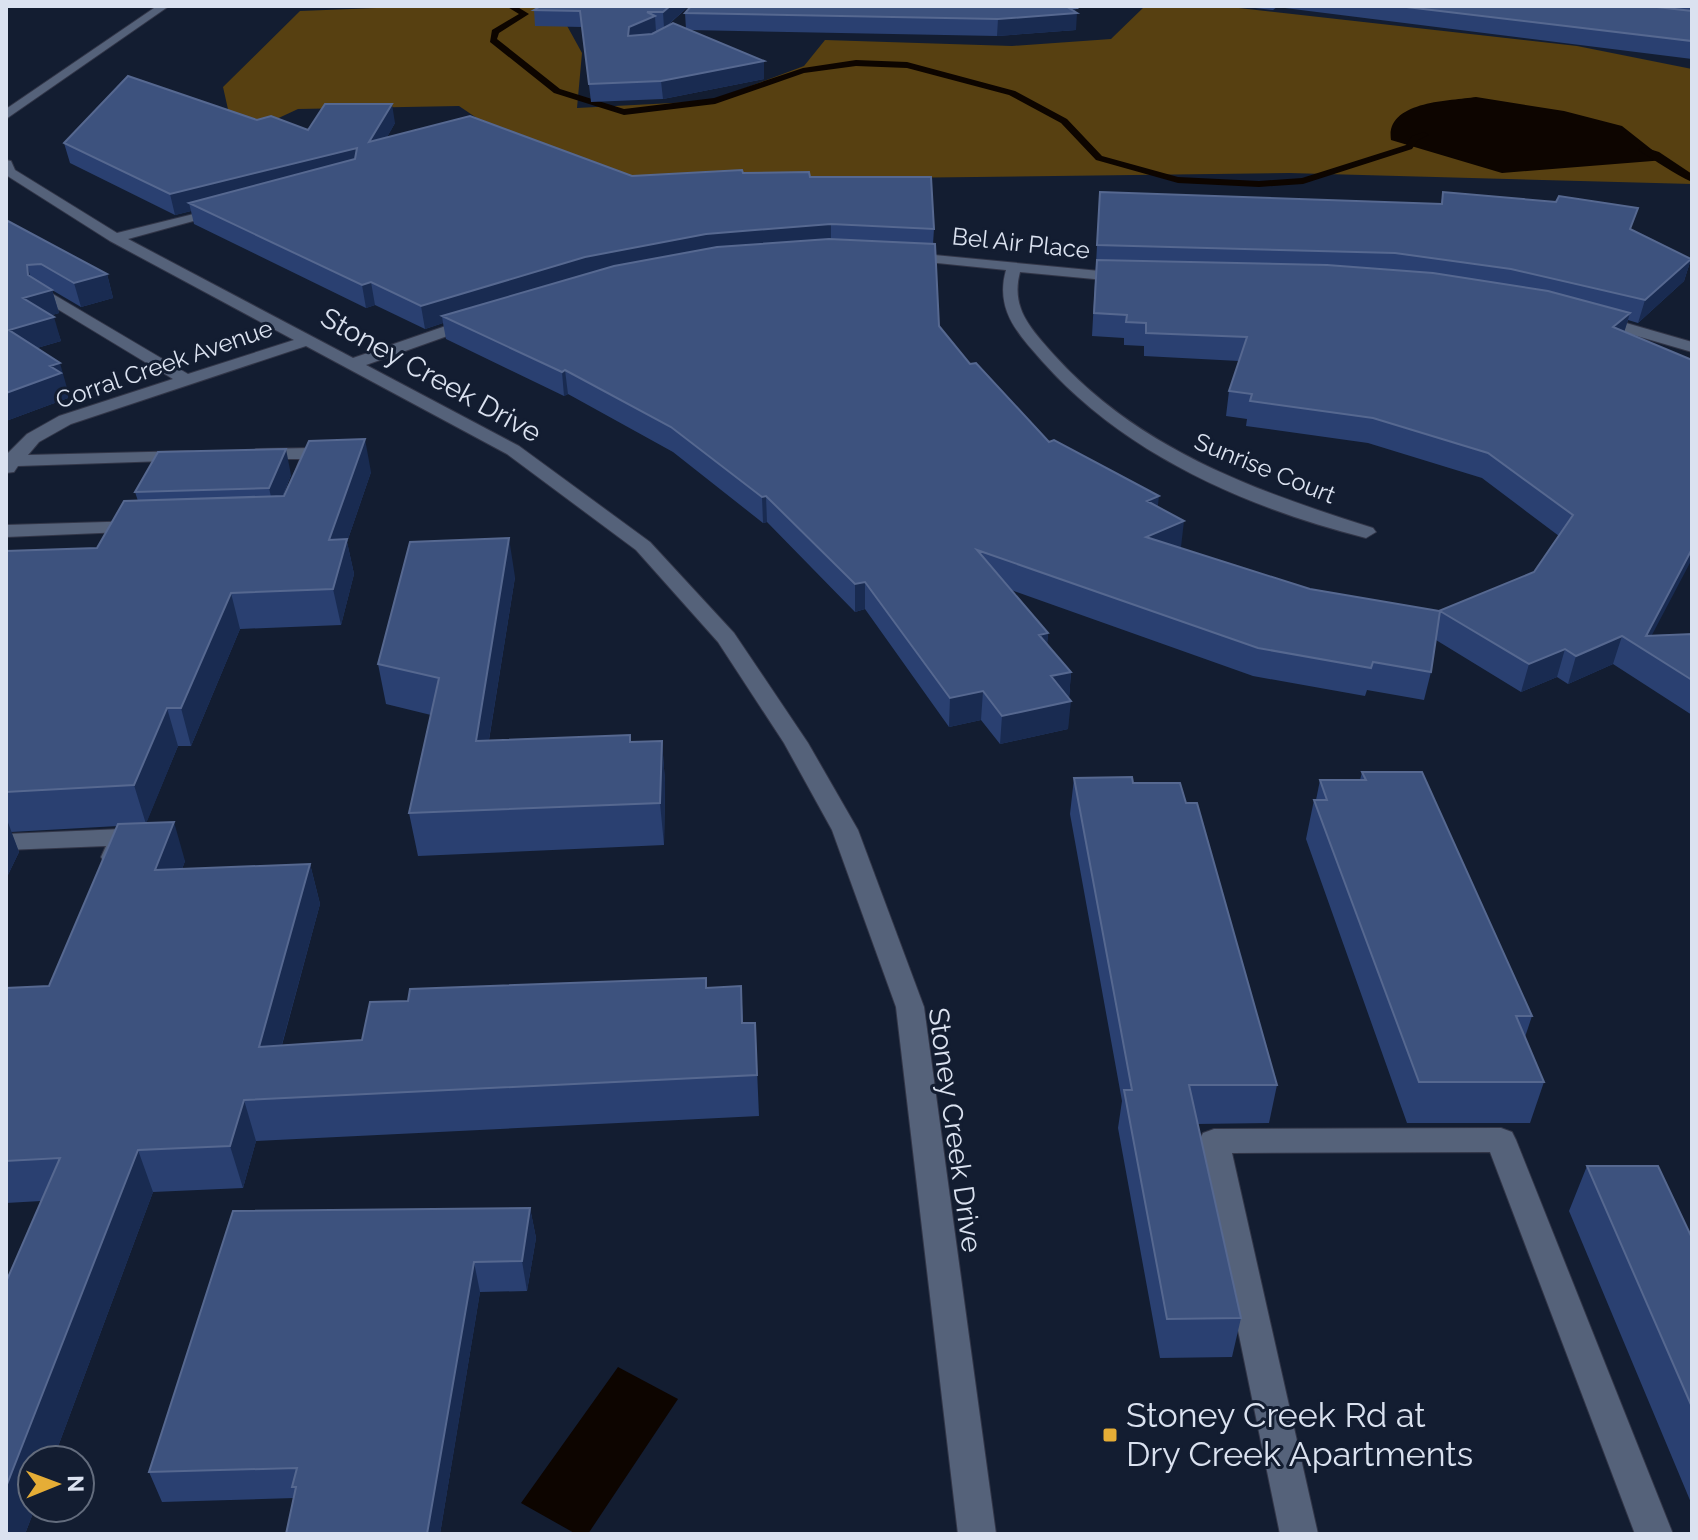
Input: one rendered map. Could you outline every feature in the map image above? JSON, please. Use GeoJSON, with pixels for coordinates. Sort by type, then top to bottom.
{"type":"FeatureCollection","features":[{"type":"Feature","properties":{"kind":"street"},"geometry":{"type":"LineString","coordinates":[[6,115],[38,90],[164,6]]}},
{"type":"Feature","properties":{"kind":"street","name":"Stoney Creek Drive"},"geometry":{"type":"LineString","coordinates":[[6,164],[10,172],[115,238],[513,450],[643,546],[726,638],[796,743],[845,830],[910,1007],[977,1534]]}},
{"type":"Feature","properties":{"kind":"street"},"geometry":{"type":"LineString","coordinates":[[115,238],[234,205]]}},
{"type":"Feature","properties":{"kind":"street","name":"Bel Air Place"},"geometry":{"type":"LineString","coordinates":[[893,255],[1148,277]]}},
{"type":"Feature","properties":{"kind":"street","name":"Sunrise Court"},"geometry":{"type":"LineString","coordinates":[[1014,267],[1007,288],[1012,314],[1058,374],[1127,431],[1201,473],[1273,503],[1366,532]]}},
{"type":"Feature","properties":{"kind":"street"},"geometry":{"type":"LineString","coordinates":[[41,293],[186,380]]}},
{"type":"Feature","properties":{"kind":"street"},"geometry":{"type":"LineString","coordinates":[[1574,314],[1634,328],[1692,347]]}},
{"type":"Feature","properties":{"kind":"street"},"geometry":{"type":"LineString","coordinates":[[353,364],[493,315]]}},
{"type":"Feature","properties":{"kind":"street","name":"Corral Creek Avenue"},"geometry":{"type":"LineString","coordinates":[[8,464],[33,438],[65,420],[306,341]]}},
{"type":"Feature","properties":{"kind":"street"},"geometry":{"type":"LineString","coordinates":[[233,455],[312,453],[295,495]]}},
{"type":"Feature","properties":{"kind":"street"},"geometry":{"type":"LineString","coordinates":[[8,464],[202,456]]}},
{"type":"Feature","properties":{"kind":"street"},"geometry":{"type":"LineString","coordinates":[[6,531],[160,527]]}},
{"type":"Feature","properties":{"kind":"street"},"geometry":{"type":"LineString","coordinates":[[6,842],[122,837],[105,880]]}},
{"type":"Feature","properties":{"kind":"street"},"geometry":{"type":"LineString","coordinates":[[1299,1534],[1214,1141],[1501,1140],[1654,1534]]}},
{"type":"Feature","properties":{"kind":"shaded area"},"geometry":{"type":"Polygon","coordinates":[[[427,6],[565,6],[560,13],[582,53],[577,108],[710,101],[804,66],[825,40],[1012,46],[1111,39],[1145,6],[1221,6],[1577,46],[1692,69],[1692,184],[1289,173],[571,182],[459,106],[298,109],[270,122],[232,127],[223,87],[300,11],[427,6]]]}},
{"type":"Feature","properties":{"kind":"shaded area"},"geometry":{"type":"Polygon","coordinates":[[[1476,97],[1564,111],[1622,126],[1665,160],[1502,173],[1391,140],[1392,127],[1398,117],[1408,110],[1436,102],[1476,97]]]}},
{"type":"Feature","properties":{"kind":"shaded area"},"geometry":{"type":"Polygon","coordinates":[[[618,1367],[678,1399],[588,1534],[576,1534],[521,1503],[618,1367]]]}},
{"type":"Feature","properties":{"kind":"building"},"geometry":{"type":"Polygon","coordinates":[[[541,6],[670,6],[663,12],[647,12],[655,16],[629,27],[628,36],[652,34],[673,23],[764,61],[661,81],[589,84],[580,11],[534,10],[541,6]]]}},
{"type":"Feature","properties":{"kind":"building"},"geometry":{"type":"Polygon","coordinates":[[[691,6],[1073,6],[1076,8],[1069,8],[1077,13],[998,19],[685,13],[691,6]]]}},
{"type":"Feature","properties":{"kind":"building"},"geometry":{"type":"Polygon","coordinates":[[[1398,6],[1648,6],[1692,11],[1692,41],[1398,6]]]}},
{"type":"Feature","properties":{"kind":"building"},"geometry":{"type":"Polygon","coordinates":[[[128,76],[257,120],[271,116],[308,130],[325,104],[392,104],[369,142],[470,116],[632,176],[742,170],[743,173],[809,172],[810,177],[931,177],[934,229],[831,224],[706,234],[585,257],[421,306],[371,282],[362,285],[189,203],[355,159],[357,148],[170,194],[64,143],[128,76]]]}},
{"type":"Feature","properties":{"kind":"building"},"geometry":{"type":"Polygon","coordinates":[[[1100,192],[1442,204],[1443,192],[1556,202],[1559,196],[1638,208],[1630,229],[1691,259],[1645,300],[1511,269],[1395,253],[1097,245],[1100,192]]]}},
{"type":"Feature","properties":{"kind":"building"},"geometry":{"type":"Polygon","coordinates":[[[6,220],[107,274],[74,283],[41,264],[27,265],[28,275],[52,290],[23,298],[54,317],[9,330],[60,363],[50,366],[61,373],[6,393],[6,220]]]}},
{"type":"Feature","properties":{"kind":"building"},"geometry":{"type":"Polygon","coordinates":[[[829,239],[935,244],[939,326],[970,364],[976,363],[1049,442],[1054,440],[1159,496],[1147,501],[1184,521],[1146,537],[1310,589],[1439,611],[1534,572],[1573,515],[1488,453],[1373,418],[1250,401],[1252,394],[1229,391],[1247,337],[1146,333],[1146,323],[1126,322],[1127,315],[1094,313],[1097,260],[1327,265],[1433,273],[1548,291],[1630,313],[1613,327],[1692,360],[1692,549],[1646,636],[1692,634],[1692,680],[1622,636],[1576,656],[1565,649],[1529,664],[1440,611],[1431,672],[1373,662],[1371,668],[1258,648],[977,550],[1048,633],[1039,635],[1071,672],[1051,676],[1071,701],[1002,716],[983,691],[950,698],[865,582],[855,584],[766,496],[762,497],[671,427],[565,370],[562,372],[442,316],[614,266],[717,247],[829,239]]]}},
{"type":"Feature","properties":{"kind":"building"},"geometry":{"type":"Polygon","coordinates":[[[365,439],[329,540],[347,539],[333,589],[231,593],[181,708],[167,708],[134,785],[6,792],[6,551],[97,548],[124,501],[284,496],[309,441],[365,439]]]}},
{"type":"Feature","properties":{"kind":"building"},"geometry":{"type":"Polygon","coordinates":[[[286,449],[269,488],[135,492],[158,452],[286,449]]]}},
{"type":"Feature","properties":{"kind":"building"},"geometry":{"type":"Polygon","coordinates":[[[509,538],[476,741],[630,735],[630,742],[662,741],[660,803],[409,813],[439,678],[378,664],[410,542],[509,538]]]}},
{"type":"Feature","properties":{"kind":"building"},"geometry":{"type":"Polygon","coordinates":[[[1362,772],[1422,772],[1532,1016],[1516,1016],[1544,1082],[1419,1082],[1314,800],[1327,800],[1320,780],[1366,780],[1362,772]]]}},
{"type":"Feature","properties":{"kind":"building"},"geometry":{"type":"Polygon","coordinates":[[[1132,777],[1133,783],[1180,783],[1186,803],[1197,803],[1277,1085],[1189,1085],[1241,1318],[1167,1319],[1124,1090],[1132,1090],[1074,778],[1132,777]]]}},
{"type":"Feature","properties":{"kind":"building"},"geometry":{"type":"Polygon","coordinates":[[[174,822],[155,870],[310,864],[259,1047],[362,1040],[370,1002],[408,1001],[410,989],[706,978],[706,988],[741,986],[742,1023],[755,1023],[757,1075],[244,1100],[230,1146],[138,1150],[23,1444],[16,1444],[16,1461],[6,1487],[6,1282],[60,1158],[6,1161],[6,988],[49,986],[118,824],[174,822]]]}},
{"type":"Feature","properties":{"kind":"building"},"geometry":{"type":"Polygon","coordinates":[[[1587,1166],[1658,1166],[1692,1238],[1692,1407],[1587,1166]]]}},
{"type":"Feature","properties":{"kind":"building"},"geometry":{"type":"Polygon","coordinates":[[[530,1208],[522,1261],[474,1262],[427,1534],[286,1534],[297,1468],[149,1472],[233,1211],[530,1208]]]}},
{"type":"Feature","properties":{"kind":"waterway"},"geometry":{"type":"LineString","coordinates":[[510,6],[525,14],[495,32],[493,40],[557,91],[624,112],[715,101],[803,71],[856,63],[907,65],[1012,93],[1064,121],[1099,158],[1178,180],[1259,184],[1303,181],[1409,147],[1415,138],[1424,135]]}},
{"type":"Feature","properties":{"kind":"waterway"},"geometry":{"type":"LineString","coordinates":[[1643,150],[1656,154],[1692,179]]}},
{"type":"Feature","properties":{"kind":"place","name":"Stoney Creek Rd at Dry Creek Apartments"},"geometry":{"type":"Point","coordinates":[1110,1435]}}]}
